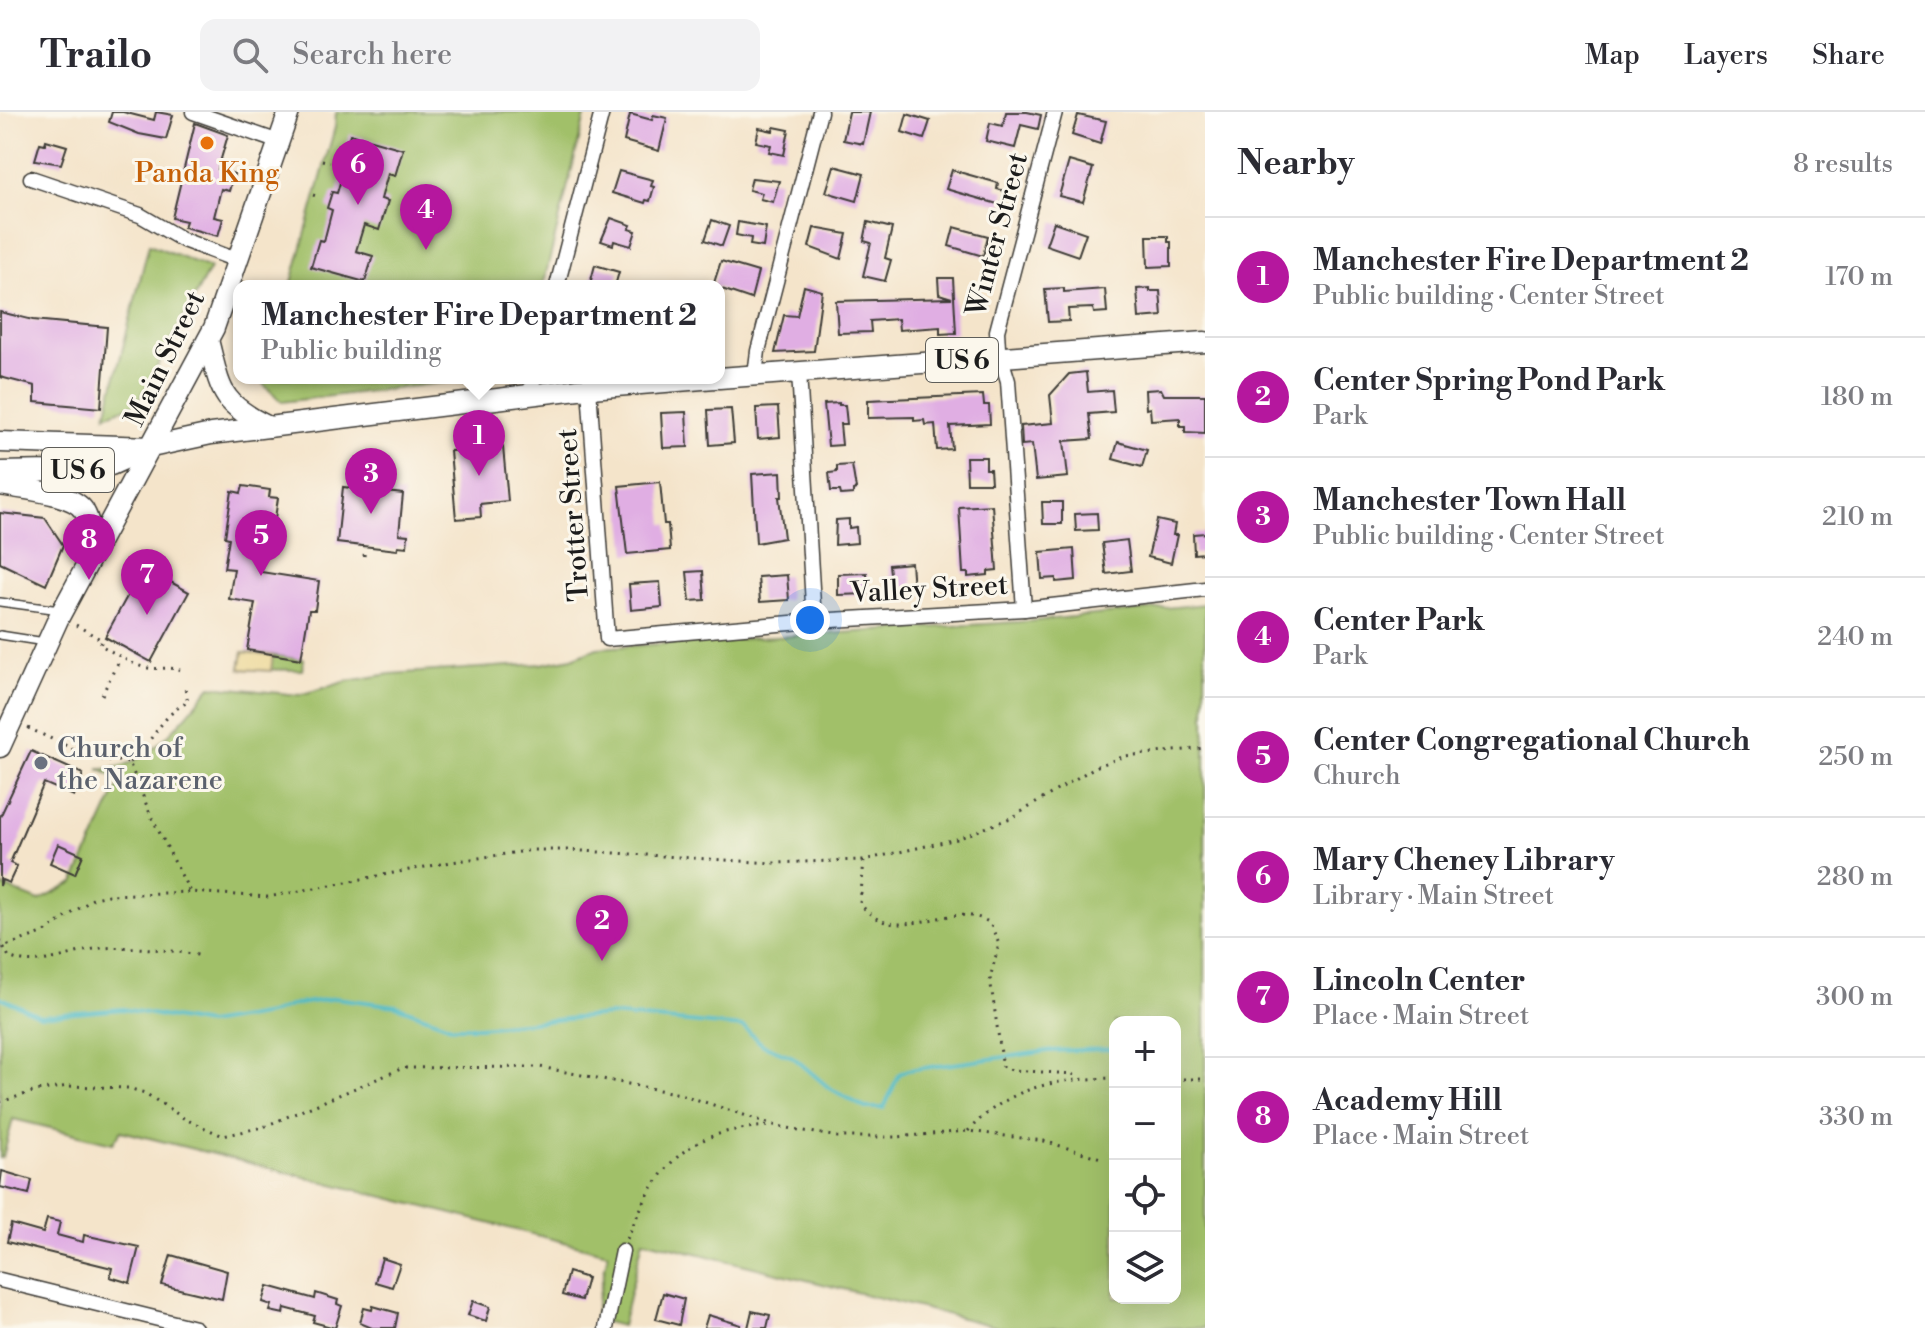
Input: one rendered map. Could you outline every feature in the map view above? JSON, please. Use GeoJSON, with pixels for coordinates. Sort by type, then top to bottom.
{"type":"FeatureCollection","features":[{"type":"Feature","properties":{"kind":"main road","name":"Main Street"},"geometry":{"type":"LineString","coordinates":[[0,747],[47,642],[67,616],[92,555],[208,340],[239,261],[289,112]]}},
{"type":"Feature","properties":{"kind":"main road"},"geometry":{"type":"LineString","coordinates":[[208,340],[219,384],[227,399],[243,414],[269,427]]}},
{"type":"Feature","properties":{"kind":"main road","name":"US 6"},"geometry":{"type":"LineString","coordinates":[[725,377],[1205,342]]}},
{"type":"Feature","properties":{"kind":"main road","name":"US 6"},"geometry":{"type":"LineString","coordinates":[[0,472],[111,465],[151,447],[204,435],[531,387],[589,388],[640,384]]}},
{"type":"Feature","properties":{"kind":"main road","name":"US 6"},"geometry":{"type":"LineString","coordinates":[[0,442],[151,447]]}},
{"type":"Feature","properties":{"kind":"main road"},"geometry":{"type":"LineString","coordinates":[[0,485],[59,496],[79,505],[86,517],[92,555]]}},
{"type":"Feature","properties":{"kind":"street"},"geometry":{"type":"LineString","coordinates":[[193,112],[279,142]]}},
{"type":"Feature","properties":{"kind":"street"},"geometry":{"type":"LineString","coordinates":[[559,280],[602,112]]}},
{"type":"Feature","properties":{"kind":"street"},"geometry":{"type":"LineString","coordinates":[[755,375],[758,351],[820,112]]}},
{"type":"Feature","properties":{"kind":"street","name":"Winter Street"},"geometry":{"type":"LineString","coordinates":[[1024,609],[1008,381],[997,331],[1055,112]]}},
{"type":"Feature","properties":{"kind":"street"},"geometry":{"type":"LineString","coordinates":[[31,178],[140,215],[183,240],[239,261]]}},
{"type":"Feature","properties":{"kind":"street"},"geometry":{"type":"LineString","coordinates":[[799,372],[814,621]]}},
{"type":"Feature","properties":{"kind":"street","name":"Trotter Street"},"geometry":{"type":"LineString","coordinates":[[589,388],[607,639]]}},
{"type":"Feature","properties":{"kind":"street","name":"Valley Street"},"geometry":{"type":"LineString","coordinates":[[607,639],[814,621],[1024,609],[1205,589]]}},
{"type":"Feature","properties":{"kind":"street"},"geometry":{"type":"LineString","coordinates":[[606,1328],[622,1251]]}},
{"type":"Feature","properties":{"kind":"street"},"geometry":{"type":"LineString","coordinates":[[0,1280],[195,1328]]}},
{"type":"Feature","properties":{"kind":"lane"},"geometry":{"type":"LineString","coordinates":[[0,602],[67,616]]}},
{"type":"Feature","properties":{"kind":"lane"},"geometry":{"type":"LineString","coordinates":[[0,635],[47,642]]}},
{"type":"Feature","properties":{"kind":"path"},"geometry":{"type":"LineString","coordinates":[[322,160],[330,162]]}},
{"type":"Feature","properties":{"kind":"path"},"geometry":{"type":"LineString","coordinates":[[313,195],[319,197]]}},
{"type":"Feature","properties":{"kind":"path"},"geometry":{"type":"LineString","coordinates":[[364,556],[365,548]]}},
{"type":"Feature","properties":{"kind":"path"},"geometry":{"type":"LineString","coordinates":[[67,616],[102,640],[100,645],[140,666],[170,666],[180,670]]}},
{"type":"Feature","properties":{"kind":"path"},"geometry":{"type":"LineString","coordinates":[[102,695],[120,659]]}},
{"type":"Feature","properties":{"kind":"path"},"geometry":{"type":"LineString","coordinates":[[24,727],[95,759],[129,762],[146,747],[165,717],[188,702],[185,688]]}},
{"type":"Feature","properties":{"kind":"path"},"geometry":{"type":"LineString","coordinates":[[2,947],[45,932],[94,898],[108,895],[190,892],[268,897],[451,862],[533,850],[772,863],[864,860],[957,839],[1013,817],[1095,767],[1125,756],[1205,748]]}},
{"type":"Feature","properties":{"kind":"path"},"geometry":{"type":"LineString","coordinates":[[129,762],[151,816],[190,892]]}},
{"type":"Feature","properties":{"kind":"path"},"geometry":{"type":"LineString","coordinates":[[864,860],[860,903],[874,919],[905,925],[961,916],[977,917],[990,923],[999,944],[990,978],[1003,1067],[1073,1074],[1078,1079]]}},
{"type":"Feature","properties":{"kind":"path"},"geometry":{"type":"LineString","coordinates":[[0,940],[9,957],[27,962],[103,948],[202,956]]}},
{"type":"Feature","properties":{"kind":"path"},"geometry":{"type":"LineString","coordinates":[[0,1102],[36,1091],[68,1086],[128,1088],[145,1093],[185,1119],[223,1136],[263,1127],[403,1068],[540,1067],[680,1094],[777,1126],[838,1137],[896,1137],[968,1131],[1044,1141],[1101,1158]]}},
{"type":"Feature","properties":{"kind":"path"},"geometry":{"type":"LineString","coordinates":[[968,1131],[985,1112],[1020,1092],[1042,1084],[1109,1078]]}},
{"type":"Feature","properties":{"kind":"path"},"geometry":{"type":"LineString","coordinates":[[1181,1079],[1205,1079]]}},
{"type":"Feature","properties":{"kind":"path"},"geometry":{"type":"LineString","coordinates":[[622,1251],[649,1189],[665,1169],[689,1148],[707,1137],[730,1131],[777,1126]]}},
{"type":"Feature","properties":{"kind":"green space"},"geometry":{"type":"Polygon","coordinates":[[[336,112],[586,112],[544,280],[293,280],[335,127],[336,112]]]}},
{"type":"Feature","properties":{"kind":"green space"},"geometry":{"type":"Polygon","coordinates":[[[149,244],[210,268],[138,403],[106,415],[149,244]]]}},
{"type":"Feature","properties":{"kind":"green space"},"geometry":{"type":"Polygon","coordinates":[[[263,384],[431,384],[282,402],[263,384]]]}},
{"type":"Feature","properties":{"kind":"green space"},"geometry":{"type":"Polygon","coordinates":[[[1205,604],[1205,1328],[1002,1328],[643,1240],[622,1326],[594,1319],[608,1253],[121,1131],[113,1143],[13,1119],[3,1157],[0,1158],[0,885],[39,901],[74,883],[121,780],[98,769],[115,768],[147,753],[176,728],[211,686],[299,695],[348,681],[390,674],[541,664],[572,658],[597,648],[1033,621],[1205,604]]]}},
{"type":"Feature","properties":{"kind":"green space"},"geometry":{"type":"Polygon","coordinates":[[[243,652],[304,659],[302,670],[240,669],[243,652]]]}},
{"type":"Feature","properties":{"kind":"sand"},"geometry":{"type":"Polygon","coordinates":[[[243,652],[273,655],[271,671],[240,669],[243,652]]]}},
{"type":"Feature","properties":{"kind":"building"},"geometry":{"type":"Polygon","coordinates":[[[112,112],[154,120],[156,112],[173,115],[166,139],[139,134],[109,122],[112,112]]]}},
{"type":"Feature","properties":{"kind":"building"},"geometry":{"type":"Polygon","coordinates":[[[849,112],[870,112],[863,144],[843,140],[849,112]]]}},
{"type":"Feature","properties":{"kind":"building"},"geometry":{"type":"Polygon","coordinates":[[[1006,112],[1041,115],[1038,129],[1021,125],[1015,148],[986,141],[990,123],[1003,126],[1006,112]]]}},
{"type":"Feature","properties":{"kind":"building"},"geometry":{"type":"Polygon","coordinates":[[[630,114],[652,120],[653,115],[667,118],[659,151],[624,141],[630,114]]]}},
{"type":"Feature","properties":{"kind":"building"},"geometry":{"type":"Polygon","coordinates":[[[907,114],[930,121],[924,139],[902,132],[907,114]]]}},
{"type":"Feature","properties":{"kind":"building"},"geometry":{"type":"Polygon","coordinates":[[[1078,115],[1106,121],[1100,144],[1072,135],[1078,115]]]}},
{"type":"Feature","properties":{"kind":"building"},"geometry":{"type":"Polygon","coordinates":[[[195,123],[228,135],[218,169],[234,174],[229,191],[221,189],[214,217],[223,219],[218,236],[184,227],[186,221],[172,218],[195,123]]]}},
{"type":"Feature","properties":{"kind":"building"},"geometry":{"type":"Polygon","coordinates":[[[774,127],[789,130],[784,155],[769,152],[771,145],[756,142],[759,128],[773,131],[774,127]]]}},
{"type":"Feature","properties":{"kind":"building"},"geometry":{"type":"Polygon","coordinates":[[[350,134],[403,149],[395,176],[388,174],[381,199],[388,201],[379,230],[364,225],[356,251],[373,256],[366,280],[311,267],[319,240],[324,241],[332,210],[327,208],[332,192],[337,193],[346,162],[342,161],[350,134]]]}},
{"type":"Feature","properties":{"kind":"building"},"geometry":{"type":"Polygon","coordinates":[[[46,140],[67,146],[61,164],[35,160],[40,143],[45,144],[46,140]]]}},
{"type":"Feature","properties":{"kind":"building"},"geometry":{"type":"Polygon","coordinates":[[[1069,161],[1093,168],[1083,202],[1059,196],[1069,161]]]}},
{"type":"Feature","properties":{"kind":"building"},"geometry":{"type":"Polygon","coordinates":[[[834,166],[864,174],[857,201],[826,192],[834,166]]]}},
{"type":"Feature","properties":{"kind":"building"},"geometry":{"type":"Polygon","coordinates":[[[952,170],[998,183],[997,189],[1005,191],[1001,205],[946,189],[952,170]]]}},
{"type":"Feature","properties":{"kind":"building"},"geometry":{"type":"Polygon","coordinates":[[[619,171],[653,180],[650,201],[646,200],[645,203],[612,193],[619,171]]]}},
{"type":"Feature","properties":{"kind":"building"},"geometry":{"type":"Polygon","coordinates":[[[752,178],[779,181],[773,202],[760,199],[762,193],[749,190],[752,178]]]}},
{"type":"Feature","properties":{"kind":"building"},"geometry":{"type":"Polygon","coordinates":[[[611,218],[631,225],[629,229],[636,231],[631,246],[601,241],[611,218]]]}},
{"type":"Feature","properties":{"kind":"building"},"geometry":{"type":"Polygon","coordinates":[[[712,220],[729,226],[722,246],[705,240],[712,220]]]}},
{"type":"Feature","properties":{"kind":"building"},"geometry":{"type":"Polygon","coordinates":[[[738,222],[766,227],[763,247],[750,245],[751,238],[736,235],[738,222]]]}},
{"type":"Feature","properties":{"kind":"building"},"geometry":{"type":"Polygon","coordinates":[[[868,222],[892,228],[885,258],[891,260],[885,281],[863,276],[871,243],[864,241],[868,222]]]}},
{"type":"Feature","properties":{"kind":"building"},"geometry":{"type":"Polygon","coordinates":[[[1054,222],[1086,233],[1078,256],[1046,245],[1054,222]]]}},
{"type":"Feature","properties":{"kind":"building"},"geometry":{"type":"Polygon","coordinates":[[[954,227],[988,236],[983,256],[949,246],[954,227]]]}},
{"type":"Feature","properties":{"kind":"building"},"geometry":{"type":"Polygon","coordinates":[[[814,228],[847,234],[841,259],[809,247],[814,228]]]}},
{"type":"Feature","properties":{"kind":"building"},"geometry":{"type":"Polygon","coordinates":[[[1147,236],[1168,236],[1171,266],[1148,267],[1147,236]]]}},
{"type":"Feature","properties":{"kind":"building"},"geometry":{"type":"Polygon","coordinates":[[[721,261],[758,272],[751,299],[725,290],[725,280],[715,280],[721,261]]]}},
{"type":"Feature","properties":{"kind":"building"},"geometry":{"type":"Polygon","coordinates":[[[595,265],[619,272],[617,280],[591,280],[595,265]]]}},
{"type":"Feature","properties":{"kind":"building"},"geometry":{"type":"Polygon","coordinates":[[[938,278],[953,278],[956,333],[940,334],[940,327],[899,330],[898,319],[870,321],[871,332],[838,333],[836,301],[952,298],[939,294],[938,278]]]}},
{"type":"Feature","properties":{"kind":"building"},"geometry":{"type":"Polygon","coordinates":[[[804,286],[822,291],[814,351],[775,353],[784,315],[797,316],[804,286]]]}},
{"type":"Feature","properties":{"kind":"building"},"geometry":{"type":"Polygon","coordinates":[[[1064,288],[1064,292],[1105,289],[1107,312],[1094,313],[1093,308],[1068,309],[1069,321],[1048,322],[1045,289],[1064,288]]]}},
{"type":"Feature","properties":{"kind":"building"},"geometry":{"type":"Polygon","coordinates":[[[1150,288],[1150,291],[1160,291],[1162,316],[1139,318],[1137,289],[1150,288]]]}},
{"type":"Feature","properties":{"kind":"building"},"geometry":{"type":"Polygon","coordinates":[[[0,312],[33,320],[107,327],[101,408],[35,402],[35,386],[0,377],[0,312]]]}},
{"type":"Feature","properties":{"kind":"building"},"geometry":{"type":"Polygon","coordinates":[[[1086,372],[1088,392],[1112,390],[1114,412],[1089,414],[1092,439],[1064,441],[1068,477],[1036,480],[1032,444],[1022,445],[1021,426],[1053,423],[1050,395],[1069,374],[1086,372]]]}},
{"type":"Feature","properties":{"kind":"building"},"geometry":{"type":"Polygon","coordinates":[[[1161,389],[1164,395],[1205,395],[1205,433],[1185,432],[1185,426],[1180,426],[1180,418],[1151,420],[1150,408],[1146,409],[1145,390],[1161,389]]]}},
{"type":"Feature","properties":{"kind":"building"},"geometry":{"type":"Polygon","coordinates":[[[983,395],[984,405],[989,405],[990,424],[950,426],[952,449],[937,450],[935,424],[925,425],[924,420],[914,421],[914,417],[868,418],[868,400],[983,395]]]}},
{"type":"Feature","properties":{"kind":"building"},"geometry":{"type":"Polygon","coordinates":[[[824,404],[845,405],[847,424],[840,424],[842,445],[828,446],[824,404]]]}},
{"type":"Feature","properties":{"kind":"building"},"geometry":{"type":"Polygon","coordinates":[[[778,407],[780,437],[758,439],[756,408],[778,407]]]}},
{"type":"Feature","properties":{"kind":"building"},"geometry":{"type":"Polygon","coordinates":[[[731,409],[734,443],[710,445],[708,410],[731,409]]]}},
{"type":"Feature","properties":{"kind":"building"},"geometry":{"type":"Polygon","coordinates":[[[686,412],[688,447],[663,448],[661,413],[686,412]]]}},
{"type":"Feature","properties":{"kind":"building"},"geometry":{"type":"Polygon","coordinates":[[[1118,442],[1147,450],[1142,467],[1113,459],[1118,442]]]}},
{"type":"Feature","properties":{"kind":"building"},"geometry":{"type":"Polygon","coordinates":[[[503,447],[508,501],[480,504],[481,517],[456,519],[450,451],[503,447]]]}},
{"type":"Feature","properties":{"kind":"building"},"geometry":{"type":"Polygon","coordinates":[[[966,457],[986,457],[991,483],[967,483],[966,457]]]}},
{"type":"Feature","properties":{"kind":"building"},"geometry":{"type":"Polygon","coordinates":[[[852,465],[856,489],[853,494],[841,495],[840,491],[831,491],[829,473],[837,472],[837,466],[852,465]]]}},
{"type":"Feature","properties":{"kind":"building"},"geometry":{"type":"Polygon","coordinates":[[[781,472],[782,497],[779,497],[784,538],[756,543],[752,474],[781,472]]]}},
{"type":"Feature","properties":{"kind":"building"},"geometry":{"type":"Polygon","coordinates":[[[359,481],[387,484],[386,492],[403,494],[399,534],[408,535],[407,547],[398,546],[397,550],[337,543],[343,487],[358,489],[359,481]]]}},
{"type":"Feature","properties":{"kind":"building"},"geometry":{"type":"Polygon","coordinates":[[[660,482],[670,550],[627,554],[619,486],[660,482]]]}},
{"type":"Feature","properties":{"kind":"building"},"geometry":{"type":"Polygon","coordinates":[[[243,486],[270,490],[269,497],[278,498],[271,545],[266,544],[261,572],[319,581],[315,610],[309,610],[301,659],[247,650],[255,603],[229,599],[234,569],[224,568],[229,538],[225,537],[232,491],[241,493],[243,486]]]}},
{"type":"Feature","properties":{"kind":"building"},"geometry":{"type":"Polygon","coordinates":[[[1042,502],[1062,502],[1062,524],[1043,524],[1042,502]]]}},
{"type":"Feature","properties":{"kind":"building"},"geometry":{"type":"Polygon","coordinates":[[[992,505],[997,570],[988,571],[988,575],[968,577],[968,573],[963,573],[959,507],[992,505]]]}},
{"type":"Feature","properties":{"kind":"building"},"geometry":{"type":"Polygon","coordinates":[[[0,513],[45,518],[63,545],[46,585],[0,563],[0,513]]]}},
{"type":"Feature","properties":{"kind":"building"},"geometry":{"type":"Polygon","coordinates":[[[1097,513],[1098,530],[1076,531],[1075,514],[1097,513]]]}},
{"type":"Feature","properties":{"kind":"building"},"geometry":{"type":"Polygon","coordinates":[[[849,519],[849,528],[856,527],[857,543],[835,545],[836,520],[849,519]]]}},
{"type":"Feature","properties":{"kind":"building"},"geometry":{"type":"Polygon","coordinates":[[[1157,520],[1175,524],[1173,535],[1177,535],[1171,563],[1148,557],[1157,520]]]}},
{"type":"Feature","properties":{"kind":"building"},"geometry":{"type":"Polygon","coordinates":[[[1205,533],[1205,553],[1194,554],[1193,534],[1205,533]]]}},
{"type":"Feature","properties":{"kind":"building"},"geometry":{"type":"Polygon","coordinates":[[[1127,540],[1131,571],[1106,574],[1102,543],[1127,540]]]}},
{"type":"Feature","properties":{"kind":"building"},"geometry":{"type":"Polygon","coordinates":[[[1074,549],[1076,580],[1056,582],[1056,578],[1042,579],[1040,552],[1074,549]]]}},
{"type":"Feature","properties":{"kind":"building"},"geometry":{"type":"Polygon","coordinates":[[[911,563],[913,587],[892,589],[889,565],[911,563]]]}},
{"type":"Feature","properties":{"kind":"building"},"geometry":{"type":"Polygon","coordinates":[[[143,567],[189,592],[151,662],[105,637],[143,567]]]}},
{"type":"Feature","properties":{"kind":"building"},"geometry":{"type":"Polygon","coordinates":[[[703,571],[705,600],[690,601],[687,572],[703,571]]]}},
{"type":"Feature","properties":{"kind":"building"},"geometry":{"type":"Polygon","coordinates":[[[867,573],[868,594],[838,595],[838,574],[867,573]]]}},
{"type":"Feature","properties":{"kind":"building"},"geometry":{"type":"Polygon","coordinates":[[[787,575],[789,600],[760,602],[758,577],[787,575]]]}},
{"type":"Feature","properties":{"kind":"building"},"geometry":{"type":"Polygon","coordinates":[[[660,582],[662,607],[631,610],[629,584],[660,582]]]}},
{"type":"Feature","properties":{"kind":"building"},"geometry":{"type":"Polygon","coordinates":[[[31,751],[83,774],[74,796],[44,783],[10,863],[17,866],[9,883],[2,880],[0,886],[0,817],[31,751]]]}},
{"type":"Feature","properties":{"kind":"building"},"geometry":{"type":"Polygon","coordinates":[[[58,844],[83,855],[75,874],[50,863],[58,844]]]}},
{"type":"Feature","properties":{"kind":"building"},"geometry":{"type":"Polygon","coordinates":[[[2,1171],[32,1180],[29,1194],[0,1187],[2,1171]]]}},
{"type":"Feature","properties":{"kind":"building"},"geometry":{"type":"Polygon","coordinates":[[[47,1219],[60,1222],[57,1235],[83,1242],[84,1235],[139,1247],[130,1283],[110,1277],[112,1268],[7,1242],[11,1224],[43,1233],[47,1219]]]}},
{"type":"Feature","properties":{"kind":"building"},"geometry":{"type":"Polygon","coordinates":[[[171,1255],[227,1271],[222,1299],[162,1285],[171,1255]]]}},
{"type":"Feature","properties":{"kind":"building"},"geometry":{"type":"Polygon","coordinates":[[[382,1258],[400,1264],[392,1287],[375,1282],[382,1258]]]}},
{"type":"Feature","properties":{"kind":"building"},"geometry":{"type":"Polygon","coordinates":[[[568,1272],[587,1278],[581,1300],[562,1295],[568,1272]]]}},
{"type":"Feature","properties":{"kind":"building"},"geometry":{"type":"Polygon","coordinates":[[[268,1286],[315,1299],[316,1293],[338,1300],[337,1304],[342,1306],[335,1328],[313,1322],[315,1316],[285,1308],[284,1314],[270,1311],[272,1305],[263,1302],[268,1286]]]}},
{"type":"Feature","properties":{"kind":"building"},"geometry":{"type":"Polygon","coordinates":[[[663,1293],[684,1299],[679,1325],[656,1319],[663,1293]]]}},
{"type":"Feature","properties":{"kind":"building"},"geometry":{"type":"Polygon","coordinates":[[[473,1301],[490,1307],[486,1321],[468,1315],[473,1301]]]}},
{"type":"Feature","properties":{"kind":"building"},"geometry":{"type":"Polygon","coordinates":[[[373,1306],[398,1313],[395,1328],[372,1328],[360,1323],[364,1308],[372,1310],[373,1306]]]}},
{"type":"Feature","properties":{"kind":"building"},"geometry":{"type":"Polygon","coordinates":[[[752,1311],[770,1315],[767,1328],[748,1328],[752,1311]]]}},
{"type":"Feature","properties":{"kind":"building"},"geometry":{"type":"Polygon","coordinates":[[[708,1315],[741,1325],[740,1328],[704,1328],[708,1315]]]}},
{"type":"Feature","properties":{"kind":"waterway"},"geometry":{"type":"LineString","coordinates":[[0,997],[40,1016],[123,1009],[207,1024],[269,1014],[292,1005],[336,998],[396,1006],[454,1027],[610,1015],[743,1027],[763,1045],[793,1057],[828,1087],[865,1108],[884,1108],[899,1074],[908,1070],[1049,1051],[1109,1049]]}},
{"type":"Feature","properties":{"kind":"place","name":"Panda King"},"geometry":{"type":"Point","coordinates":[207,143]}},
{"type":"Feature","properties":{"kind":"place","name":"Mary Cheney Library"},"geometry":{"type":"Point","coordinates":[358,205]}},
{"type":"Feature","properties":{"kind":"place","name":"Center Park"},"geometry":{"type":"Point","coordinates":[426,250]}},
{"type":"Feature","properties":{"kind":"place","name":"Manchester Fire Department 2"},"geometry":{"type":"Point","coordinates":[479,476]}},
{"type":"Feature","properties":{"kind":"place","name":"Manchester Town Hall"},"geometry":{"type":"Point","coordinates":[371,514]}},
{"type":"Feature","properties":{"kind":"place","name":"Center Congregational Church"},"geometry":{"type":"Point","coordinates":[261,576]}},
{"type":"Feature","properties":{"kind":"place","name":"Academy Hill"},"geometry":{"type":"Point","coordinates":[89,580]}},
{"type":"Feature","properties":{"kind":"place","name":"Lincoln Center"},"geometry":{"type":"Point","coordinates":[147,615]}},
{"type":"Feature","properties":{"kind":"place","name":"Church of the Nazarene"},"geometry":{"type":"Point","coordinates":[41,763]}},
{"type":"Feature","properties":{"kind":"place","name":"Center Spring Pond Park"},"geometry":{"type":"Point","coordinates":[602,961]}}]}
